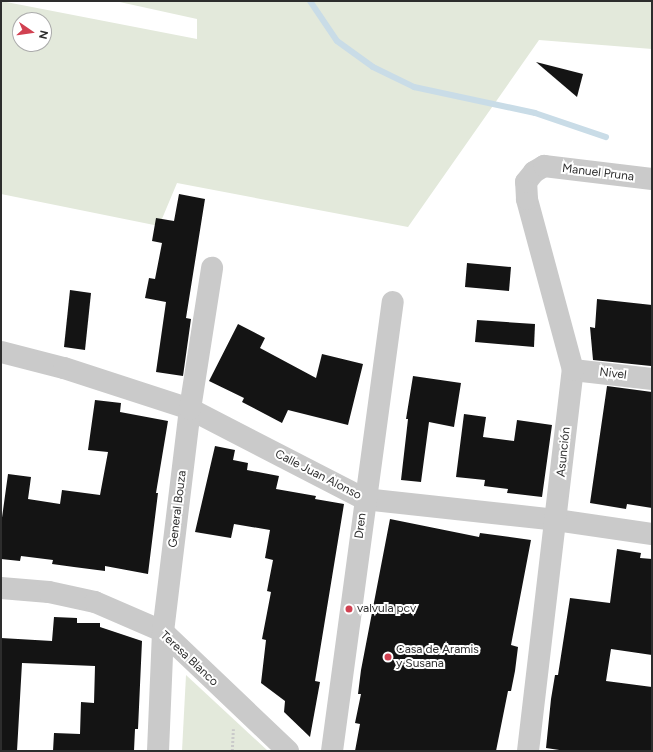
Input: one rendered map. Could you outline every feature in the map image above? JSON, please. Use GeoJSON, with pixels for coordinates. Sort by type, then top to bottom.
{"type":"FeatureCollection","features":[{"type":"Feature","properties":{"kind":"street","name":"Manuel Pruna"},"geometry":{"type":"LineString","coordinates":[[544,166],[652,179]]}},
{"type":"Feature","properties":{"kind":"street","name":"Asunción"},"geometry":{"type":"LineString","coordinates":[[528,751],[573,370],[527,199],[526,182],[534,172],[544,166]]}},
{"type":"Feature","properties":{"kind":"street","name":"General Bouza"},"geometry":{"type":"LineString","coordinates":[[158,751],[163,632],[190,410],[212,268]]}},
{"type":"Feature","properties":{"kind":"street","name":"Dren"},"geometry":{"type":"LineString","coordinates":[[332,751],[364,499],[393,302]]}},
{"type":"Feature","properties":{"kind":"street","name":"Calle Juan Alonso"},"geometry":{"type":"LineString","coordinates":[[1,352],[64,368],[190,410],[364,499],[556,520],[652,534]]}},
{"type":"Feature","properties":{"kind":"street","name":"Nivel"},"geometry":{"type":"LineString","coordinates":[[573,370],[652,379]]}},
{"type":"Feature","properties":{"kind":"street","name":"Teresa Blanco"},"geometry":{"type":"LineString","coordinates":[[1,588],[49,592],[95,602],[117,609],[163,632],[288,751]]}},
{"type":"Feature","properties":{"kind":"shaded area"},"geometry":{"type":"Polygon","coordinates":[[[1,1],[197,39],[197,19],[115,1],[652,1],[652,49],[539,40],[408,227],[177,183],[159,226],[1,194],[1,1]]]}},
{"type":"Feature","properties":{"kind":"shaded area"},"geometry":{"type":"Polygon","coordinates":[[[186,675],[268,751],[182,751],[186,675]]]}},
{"type":"Feature","properties":{"kind":"building"},"geometry":{"type":"Polygon","coordinates":[[[536,62],[583,74],[577,97],[536,62]]]}},
{"type":"Feature","properties":{"kind":"building"},"geometry":{"type":"Polygon","coordinates":[[[179,194],[205,199],[186,318],[191,319],[183,376],[156,372],[166,302],[145,298],[149,278],[155,279],[162,243],[152,241],[156,218],[174,221],[179,194]]]}},
{"type":"Feature","properties":{"kind":"building"},"geometry":{"type":"Polygon","coordinates":[[[467,263],[511,267],[509,291],[465,287],[467,263]]]}},
{"type":"Feature","properties":{"kind":"building"},"geometry":{"type":"Polygon","coordinates":[[[70,290],[91,293],[85,350],[64,347],[70,290]]]}},
{"type":"Feature","properties":{"kind":"building"},"geometry":{"type":"Polygon","coordinates":[[[597,299],[652,305],[651,366],[593,360],[590,327],[595,328],[597,299]]]}},
{"type":"Feature","properties":{"kind":"building"},"geometry":{"type":"Polygon","coordinates":[[[477,320],[535,324],[534,347],[475,342],[477,320]]]}},
{"type":"Feature","properties":{"kind":"building"},"geometry":{"type":"Polygon","coordinates":[[[238,324],[265,338],[260,348],[316,378],[322,354],[363,364],[348,425],[288,410],[282,423],[242,402],[244,398],[209,381],[238,324]]]}},
{"type":"Feature","properties":{"kind":"building"},"geometry":{"type":"Polygon","coordinates":[[[413,376],[461,383],[454,427],[429,422],[421,482],[401,480],[408,419],[406,419],[413,376]]]}},
{"type":"Feature","properties":{"kind":"building"},"geometry":{"type":"Polygon","coordinates":[[[607,386],[652,392],[652,508],[627,504],[626,509],[590,503],[607,386]]]}},
{"type":"Feature","properties":{"kind":"building"},"geometry":{"type":"Polygon","coordinates":[[[95,400],[121,403],[120,412],[168,421],[156,493],[158,493],[148,574],[105,566],[105,571],[52,564],[53,560],[21,556],[20,561],[1,559],[1,525],[8,474],[31,477],[28,499],[60,504],[62,490],[100,495],[108,452],[88,450],[95,400]]]}},
{"type":"Feature","properties":{"kind":"building"},"geometry":{"type":"Polygon","coordinates":[[[464,414],[486,417],[483,437],[514,441],[517,420],[552,425],[542,497],[507,493],[508,489],[484,486],[485,480],[456,477],[464,414]]]}},
{"type":"Feature","properties":{"kind":"building"},"geometry":{"type":"Polygon","coordinates":[[[215,446],[235,450],[233,460],[248,463],[247,470],[279,476],[276,489],[316,496],[315,499],[344,504],[315,681],[320,682],[310,737],[284,712],[285,701],[261,683],[266,640],[262,639],[271,592],[267,591],[273,560],[265,558],[270,530],[234,524],[231,538],[195,532],[215,446]]]}},
{"type":"Feature","properties":{"kind":"building"},"geometry":{"type":"Polygon","coordinates":[[[390,519],[479,537],[480,533],[531,540],[511,645],[518,647],[515,671],[511,691],[508,691],[496,751],[355,751],[360,724],[355,723],[361,694],[358,694],[361,670],[390,519]]]}},
{"type":"Feature","properties":{"kind":"building"},"geometry":{"type":"Polygon","coordinates":[[[617,549],[641,553],[640,558],[652,559],[652,655],[611,649],[606,681],[652,687],[652,751],[566,751],[546,748],[551,699],[555,675],[558,675],[570,598],[610,603],[617,549]]]}},
{"type":"Feature","properties":{"kind":"building"},"geometry":{"type":"Polygon","coordinates":[[[54,617],[77,618],[77,623],[100,623],[100,627],[142,641],[138,729],[135,729],[134,751],[53,751],[54,733],[80,734],[81,702],[94,703],[95,666],[22,663],[17,751],[1,751],[1,638],[52,641],[54,617]]]}},
{"type":"Feature","properties":{"kind":"waterway"},"geometry":{"type":"LineString","coordinates":[[310,1],[337,41],[373,67],[414,87],[535,113],[606,137]]}},
{"type":"Feature","properties":{"kind":"place","name":"valvula pcv"},"geometry":{"type":"Point","coordinates":[349,609]}},
{"type":"Feature","properties":{"kind":"place","name":"Casa de Aramis y Susana"},"geometry":{"type":"Point","coordinates":[388,657]}}]}
